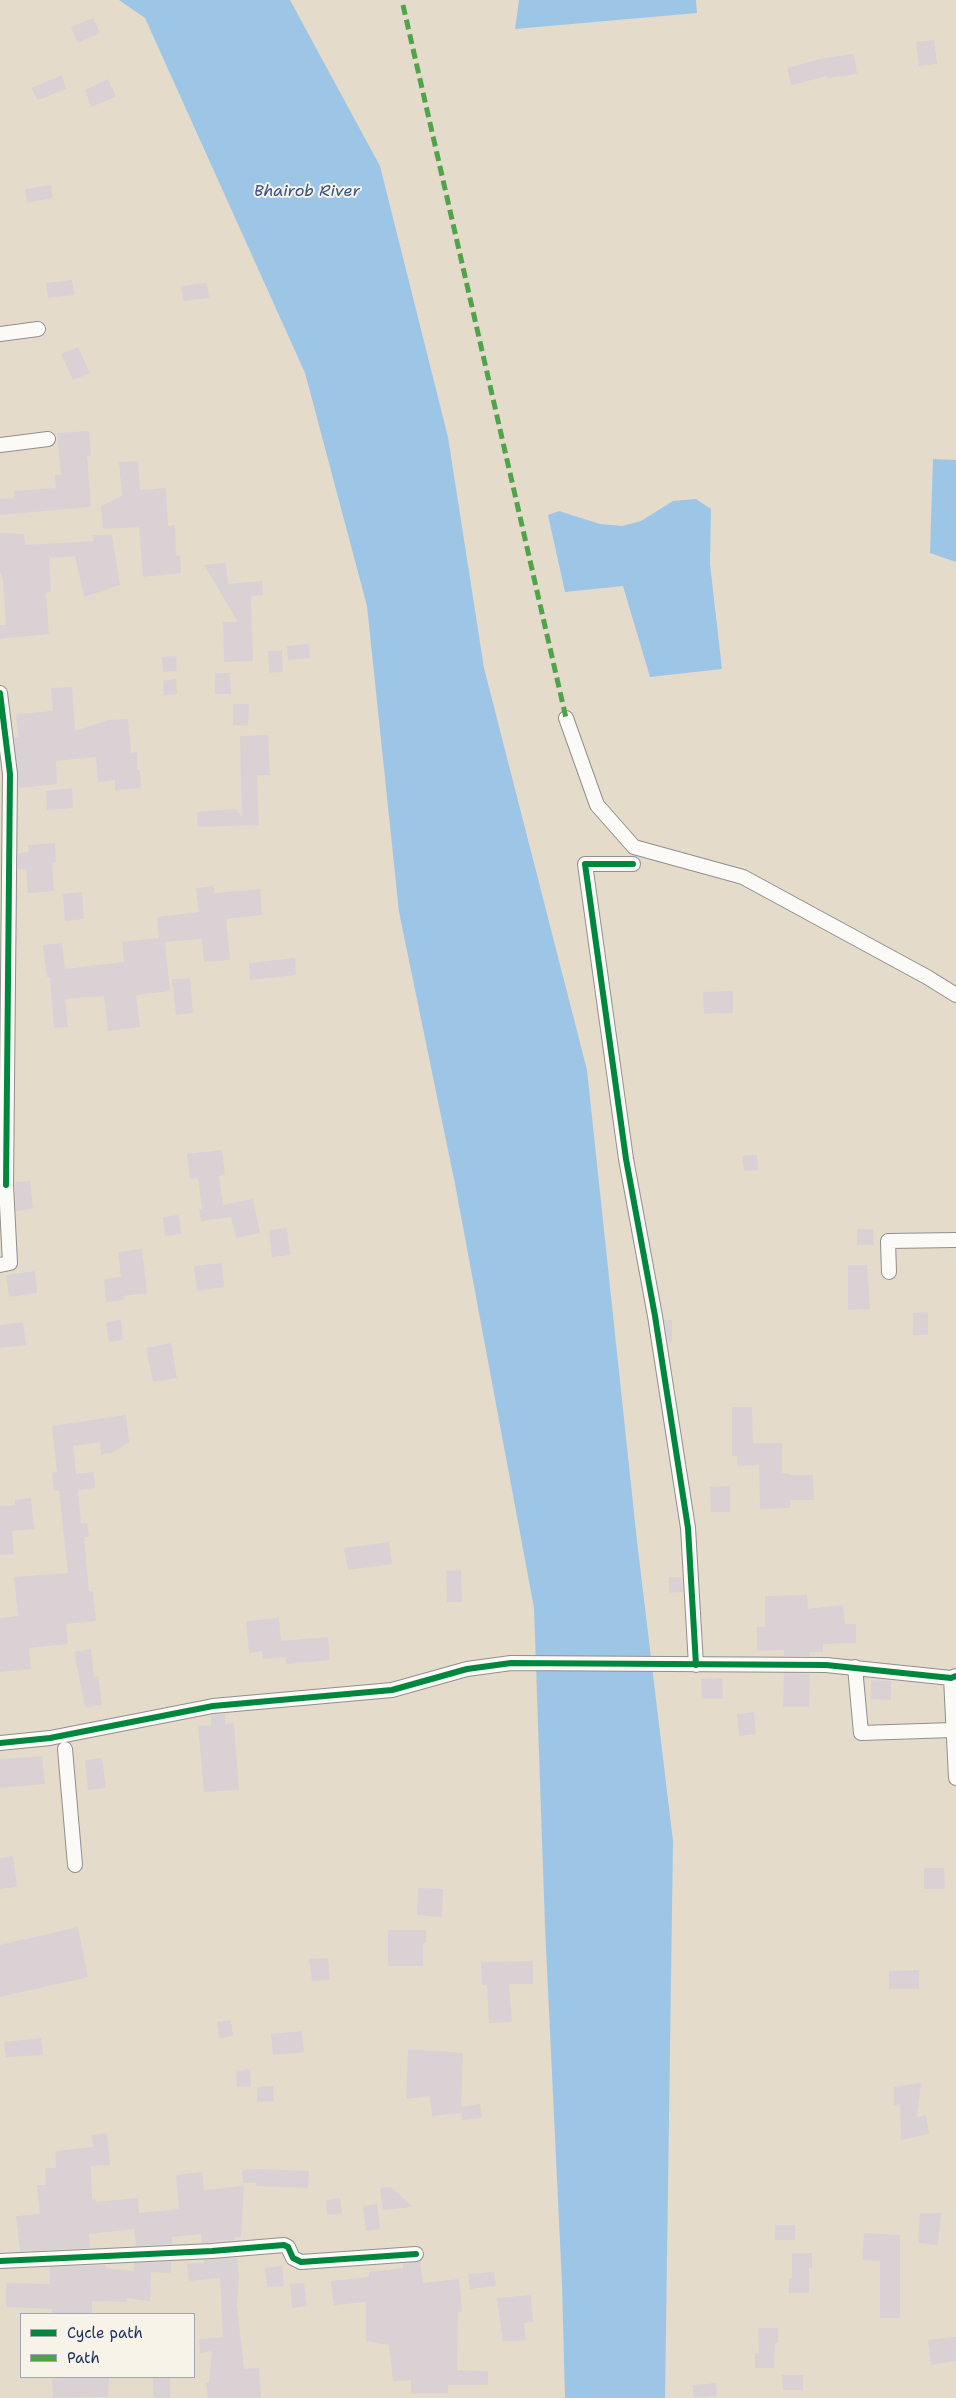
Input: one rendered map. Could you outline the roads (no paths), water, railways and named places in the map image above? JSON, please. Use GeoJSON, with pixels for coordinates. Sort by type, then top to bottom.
{"type":"FeatureCollection","features":[{"type":"Feature","properties":{"kind":"street"},"geometry":{"type":"LineString","coordinates":[[0,334],[38,328]]}},
{"type":"Feature","properties":{"kind":"street"},"geometry":{"type":"LineString","coordinates":[[0,445],[48,440]]}},
{"type":"Feature","properties":{"kind":"street"},"geometry":{"type":"LineString","coordinates":[[0,693],[5,774],[3,1186],[10,1263],[0,1265]]}},
{"type":"Feature","properties":{"kind":"street"},"geometry":{"type":"LineString","coordinates":[[566,718],[597,805],[634,847],[743,877],[927,977],[956,995]]}},
{"type":"Feature","properties":{"kind":"street"},"geometry":{"type":"LineString","coordinates":[[633,864],[586,864],[626,1159],[655,1316],[688,1528],[696,1665]]}},
{"type":"Feature","properties":{"kind":"street"},"geometry":{"type":"LineString","coordinates":[[889,1272],[888,1241],[956,1240]]}},
{"type":"Feature","properties":{"kind":"street"},"geometry":{"type":"LineString","coordinates":[[0,1744],[50,1738],[214,1706],[392,1690],[467,1669],[511,1663],[826,1665],[953,1677],[956,1778]]}},
{"type":"Feature","properties":{"kind":"street"},"geometry":{"type":"LineString","coordinates":[[855,1667],[861,1733],[954,1730]]}},
{"type":"Feature","properties":{"kind":"street"},"geometry":{"type":"LineString","coordinates":[[65,1750],[75,1866]]}},
{"type":"Feature","properties":{"kind":"street"},"geometry":{"type":"LineString","coordinates":[[0,2261],[39,2261],[284,2245],[288,2247],[293,2258],[301,2262],[416,2254]]}},
{"type":"Feature","properties":{"kind":"water","name":"Bhairob River"},"geometry":{"type":"Polygon","coordinates":[[[119,0],[290,0],[380,166],[448,437],[484,668],[587,1070],[637,1541],[673,1841],[665,2398],[565,2398],[562,2284],[545,1927],[534,1608],[455,1184],[399,912],[367,606],[305,373],[145,18],[119,0]]]}},
{"type":"Feature","properties":{"kind":"water"},"geometry":{"type":"Polygon","coordinates":[[[519,0],[696,0],[697,13],[515,29],[519,0]]]}},
{"type":"Feature","properties":{"kind":"water"},"geometry":{"type":"Polygon","coordinates":[[[933,459],[956,460],[956,562],[930,553],[933,459]]]}},
{"type":"Feature","properties":{"kind":"water"},"geometry":{"type":"Polygon","coordinates":[[[696,499],[711,509],[710,564],[722,669],[650,677],[623,586],[565,592],[548,515],[559,511],[600,524],[622,526],[641,521],[673,501],[696,499]]]}}]}
